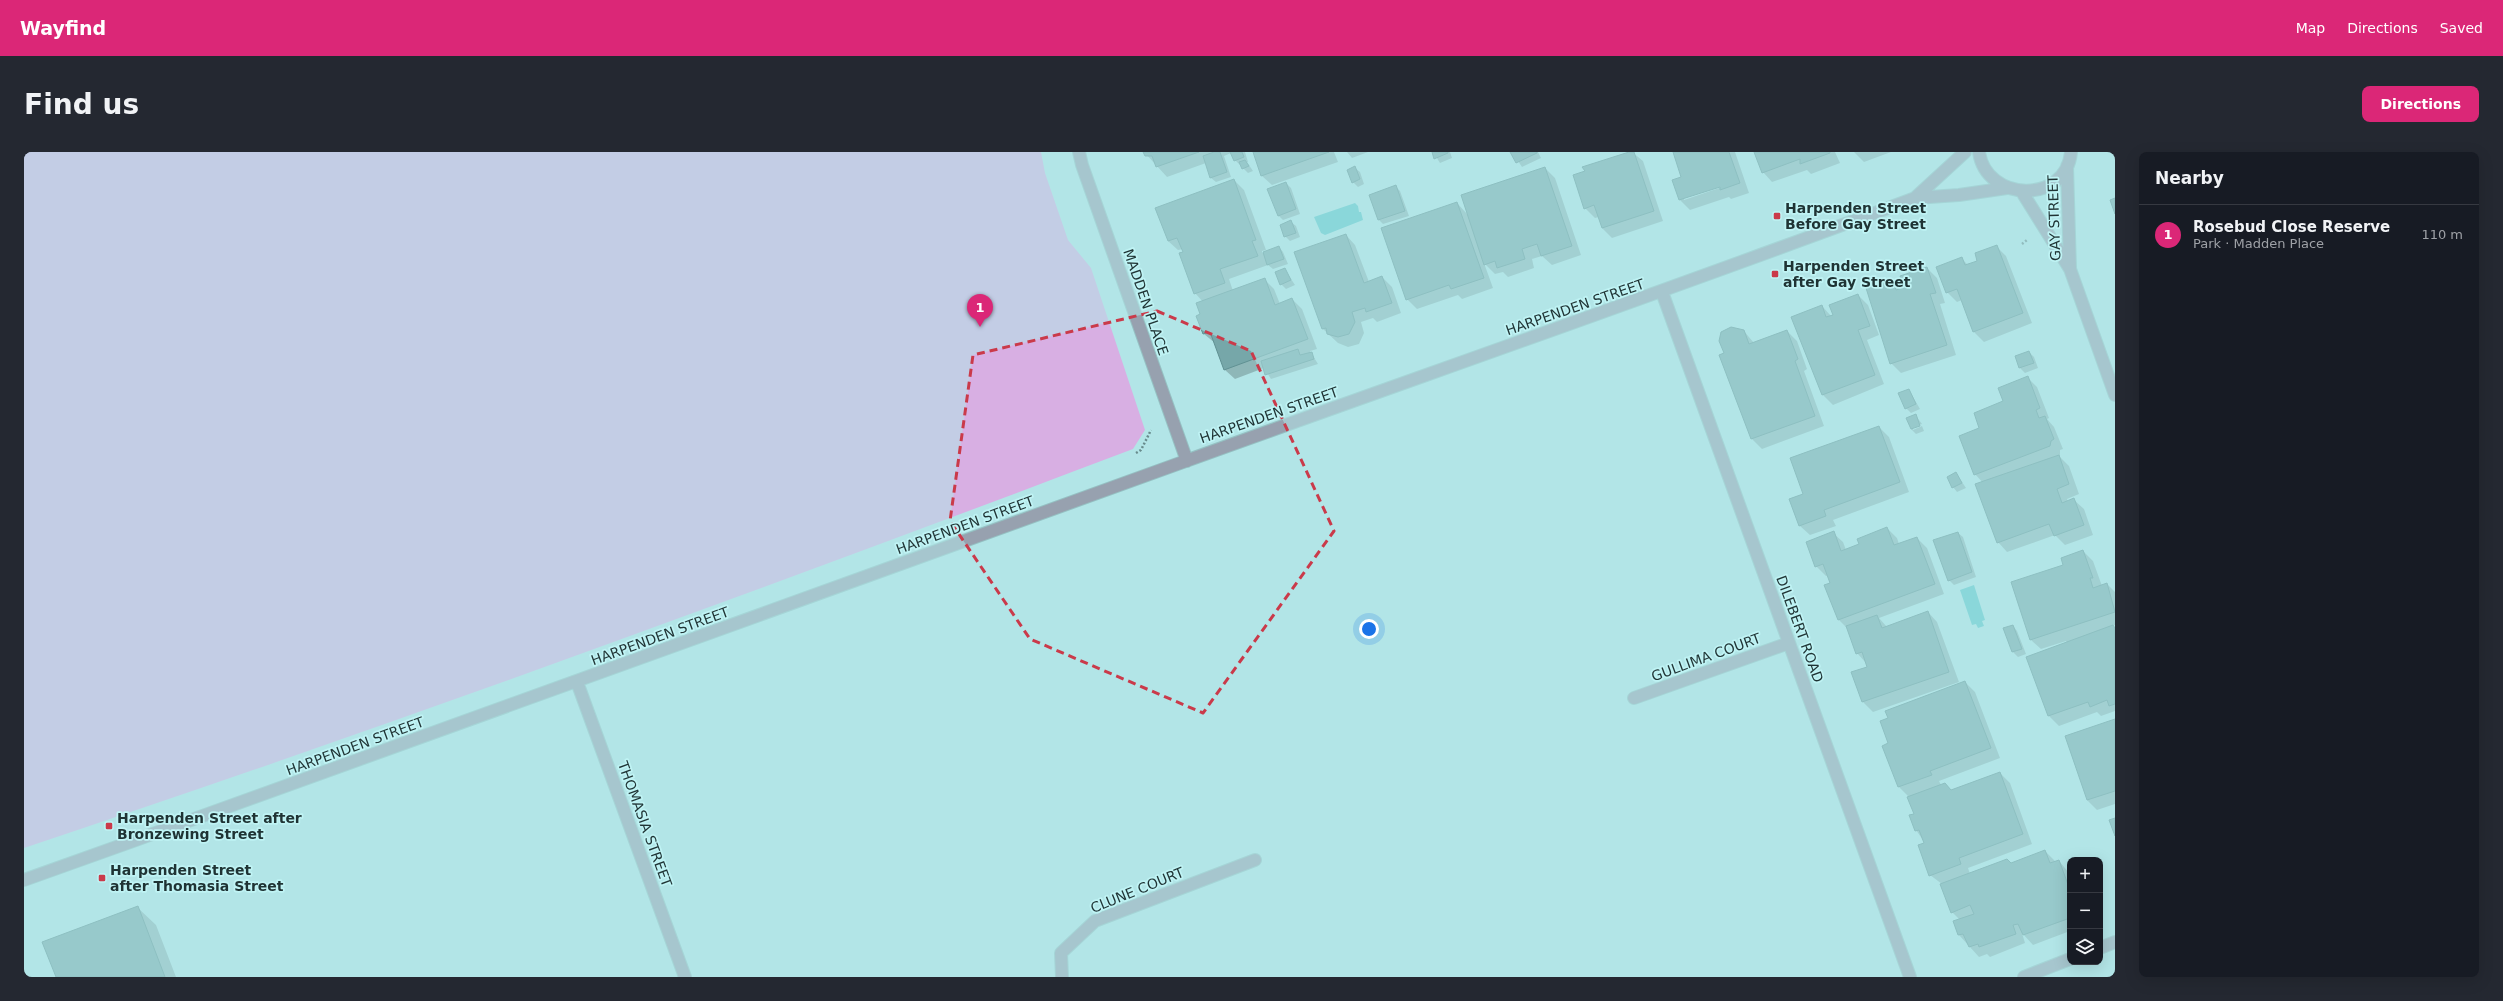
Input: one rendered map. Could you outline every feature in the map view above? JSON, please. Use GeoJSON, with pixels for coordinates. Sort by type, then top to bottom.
{"type":"FeatureCollection","features":[{"type":"Feature","properties":{"kind":"street","name":"MADDEN PLACE"},"geometry":{"type":"LineString","coordinates":[[1079,152],[1084,171],[1186,460]]}},
{"type":"Feature","properties":{"kind":"street","name":"HARPENDEN STREET"},"geometry":{"type":"LineString","coordinates":[[1915,198],[1965,152]]}},
{"type":"Feature","properties":{"kind":"street","name":"HARPENDEN STREET"},"geometry":{"type":"LineString","coordinates":[[1979,152],[1984,168],[1994,180],[2007,188],[2022,192],[2036,191],[2049,186],[2060,177],[2071,156]]}},
{"type":"Feature","properties":{"kind":"street","name":"GAY STREET"},"geometry":{"type":"LineString","coordinates":[[2070,269],[2071,156]]}},
{"type":"Feature","properties":{"kind":"street","name":"HARPENDEN STREET"},"geometry":{"type":"LineString","coordinates":[[24,880],[578,682],[1186,460],[1662,292],[1915,198],[1959,195],[2007,188]]}},
{"type":"Feature","properties":{"kind":"street","name":"GAY STREET"},"geometry":{"type":"LineString","coordinates":[[2022,192],[2070,269],[2115,395]]}},
{"type":"Feature","properties":{"kind":"street","name":"DILEBERT ROAD"},"geometry":{"type":"LineString","coordinates":[[1662,292],[1910,977]]}},
{"type":"Feature","properties":{"kind":"street","name":"GULLIMA COURT"},"geometry":{"type":"LineString","coordinates":[[1634,698],[1789,643]]}},
{"type":"Feature","properties":{"kind":"street","name":"THOMASIA STREET"},"geometry":{"type":"LineString","coordinates":[[578,682],[685,977]]}},
{"type":"Feature","properties":{"kind":"street","name":"CLUNE COURT"},"geometry":{"type":"LineString","coordinates":[[1062,977],[1061,953],[1095,920],[1255,860]]}},
{"type":"Feature","properties":{"kind":"street"},"geometry":{"type":"LineString","coordinates":[[2103,947],[2115,942]]}},
{"type":"Feature","properties":{"kind":"street"},"geometry":{"type":"LineString","coordinates":[[2024,977],[2067,960]]}},
{"type":"Feature","properties":{"kind":"highlighted area"},"geometry":{"type":"Polygon","coordinates":[[[1157,311],[1251,351],[1334,531],[1203,713],[1030,639],[950,521],[973,355],[1157,311]]]}},
{"type":"Feature","properties":{"kind":"shaded area"},"geometry":{"type":"Polygon","coordinates":[[[24,152],[1041,152],[1045,173],[1068,240],[1091,268],[1145,430],[1133,449],[857,553],[442,704],[24,848],[24,152]]]}},
{"type":"Feature","properties":{"kind":"water"},"geometry":{"type":"Polygon","coordinates":[[[1355,203],[1358,206],[1359,212],[1361,212],[1363,220],[1325,235],[1321,233],[1314,217],[1355,203]]]}},
{"type":"Feature","properties":{"kind":"water"},"geometry":{"type":"Polygon","coordinates":[[[1974,585],[1985,620],[1982,621],[1984,626],[1978,628],[1976,624],[1972,625],[1960,590],[1974,585]]]}},
{"type":"Feature","properties":{"kind":"building"},"geometry":{"type":"Polygon","coordinates":[[[1143,152],[1199,152],[1156,167],[1152,156],[1145,156],[1143,152]]]}},
{"type":"Feature","properties":{"kind":"building"},"geometry":{"type":"Polygon","coordinates":[[[1214,152],[1220,152],[1227,172],[1210,178],[1203,156],[1214,152]]]}},
{"type":"Feature","properties":{"kind":"building"},"geometry":{"type":"Polygon","coordinates":[[[1230,152],[1242,152],[1244,157],[1234,161],[1230,152]]]}},
{"type":"Feature","properties":{"kind":"building"},"geometry":{"type":"Polygon","coordinates":[[[1253,152],[1329,152],[1261,176],[1253,152]]]}},
{"type":"Feature","properties":{"kind":"building"},"geometry":{"type":"Polygon","coordinates":[[[1432,152],[1448,152],[1448,153],[1434,159],[1432,152]]]}},
{"type":"Feature","properties":{"kind":"building"},"geometry":{"type":"Polygon","coordinates":[[[1510,152],[1537,152],[1537,153],[1516,163],[1510,152]]]}},
{"type":"Feature","properties":{"kind":"building"},"geometry":{"type":"Polygon","coordinates":[[[1629,152],[1634,152],[1654,211],[1602,228],[1594,205],[1584,209],[1573,175],[1585,171],[1582,167],[1629,152]]]}},
{"type":"Feature","properties":{"kind":"building"},"geometry":{"type":"Polygon","coordinates":[[[1673,152],[1729,152],[1740,183],[1720,190],[1720,187],[1679,200],[1672,180],[1681,177],[1673,152]]]}},
{"type":"Feature","properties":{"kind":"building"},"geometry":{"type":"Polygon","coordinates":[[[1754,152],[1830,153],[1800,164],[1800,159],[1762,173],[1754,152]]]}},
{"type":"Feature","properties":{"kind":"building"},"geometry":{"type":"Polygon","coordinates":[[[1245,160],[1249,166],[1242,169],[1239,162],[1245,160]]]}},
{"type":"Feature","properties":{"kind":"building"},"geometry":{"type":"Polygon","coordinates":[[[1355,166],[1360,179],[1352,183],[1347,170],[1355,166]]]}},
{"type":"Feature","properties":{"kind":"building"},"geometry":{"type":"Polygon","coordinates":[[[1545,167],[1572,246],[1541,256],[1537,244],[1522,249],[1525,259],[1497,268],[1495,261],[1484,265],[1461,195],[1545,167]]]}},
{"type":"Feature","properties":{"kind":"building"},"geometry":{"type":"Polygon","coordinates":[[[1234,179],[1256,240],[1252,241],[1258,256],[1220,269],[1225,283],[1194,294],[1179,253],[1183,252],[1177,238],[1168,241],[1155,208],[1234,179]]]}},
{"type":"Feature","properties":{"kind":"building"},"geometry":{"type":"Polygon","coordinates":[[[1286,182],[1296,209],[1278,216],[1267,189],[1286,182]]]}},
{"type":"Feature","properties":{"kind":"building"},"geometry":{"type":"Polygon","coordinates":[[[1396,185],[1405,211],[1378,220],[1369,195],[1396,185]]]}},
{"type":"Feature","properties":{"kind":"building"},"geometry":{"type":"Polygon","coordinates":[[[2115,198],[2115,214],[2110,200],[2115,198]]]}},
{"type":"Feature","properties":{"kind":"building"},"geometry":{"type":"Polygon","coordinates":[[[1457,202],[1484,278],[1451,289],[1449,285],[1406,300],[1381,228],[1457,202]]]}},
{"type":"Feature","properties":{"kind":"building"},"geometry":{"type":"Polygon","coordinates":[[[1291,220],[1296,233],[1284,237],[1280,225],[1291,220]]]}},
{"type":"Feature","properties":{"kind":"building"},"geometry":{"type":"Polygon","coordinates":[[[1346,234],[1364,283],[1382,276],[1392,303],[1366,312],[1365,308],[1352,312],[1355,322],[1349,334],[1338,337],[1327,334],[1326,328],[1322,329],[1294,252],[1346,234]]]}},
{"type":"Feature","properties":{"kind":"building"},"geometry":{"type":"Polygon","coordinates":[[[1997,245],[2023,313],[1973,332],[1957,289],[1946,293],[1936,267],[1962,257],[1965,265],[1977,261],[1975,253],[1997,245]]]}},
{"type":"Feature","properties":{"kind":"building"},"geometry":{"type":"Polygon","coordinates":[[[1279,246],[1284,259],[1267,265],[1263,252],[1279,246]]]}},
{"type":"Feature","properties":{"kind":"building"},"geometry":{"type":"Polygon","coordinates":[[[1927,267],[1936,293],[1930,294],[1947,345],[1890,364],[1866,288],[1893,280],[1896,290],[1904,287],[1900,276],[1927,267]]]}},
{"type":"Feature","properties":{"kind":"building"},"geometry":{"type":"Polygon","coordinates":[[[1285,268],[1291,280],[1280,285],[1275,272],[1285,268]]]}},
{"type":"Feature","properties":{"kind":"building"},"geometry":{"type":"Polygon","coordinates":[[[1265,278],[1275,305],[1292,298],[1308,339],[1224,370],[1210,332],[1203,334],[1196,316],[1200,314],[1196,303],[1265,278]]]}},
{"type":"Feature","properties":{"kind":"building"},"geometry":{"type":"Polygon","coordinates":[[[1858,294],[1870,326],[1858,330],[1875,375],[1822,395],[1791,317],[1822,305],[1826,317],[1833,315],[1829,305],[1858,294]]]}},
{"type":"Feature","properties":{"kind":"building"},"geometry":{"type":"Polygon","coordinates":[[[1731,327],[1744,330],[1749,344],[1787,330],[1798,359],[1795,361],[1815,416],[1751,439],[1719,355],[1724,353],[1719,341],[1721,332],[1731,327]]]}},
{"type":"Feature","properties":{"kind":"building"},"geometry":{"type":"Polygon","coordinates":[[[1298,349],[1300,355],[1312,352],[1314,359],[1265,375],[1261,361],[1298,349]]]}},
{"type":"Feature","properties":{"kind":"building"},"geometry":{"type":"Polygon","coordinates":[[[2029,351],[2034,363],[2019,368],[2015,356],[2029,351]]]}},
{"type":"Feature","properties":{"kind":"building"},"geometry":{"type":"Polygon","coordinates":[[[2028,376],[2040,408],[2036,410],[2039,418],[2045,416],[2054,439],[2051,441],[2050,446],[1974,475],[1959,436],[1979,428],[1974,413],[2003,401],[1998,388],[2028,376]]]}},
{"type":"Feature","properties":{"kind":"building"},"geometry":{"type":"Polygon","coordinates":[[[1909,389],[1916,404],[1905,409],[1898,393],[1909,389]]]}},
{"type":"Feature","properties":{"kind":"building"},"geometry":{"type":"Polygon","coordinates":[[[1916,414],[1920,426],[1911,429],[1906,418],[1916,414]]]}},
{"type":"Feature","properties":{"kind":"building"},"geometry":{"type":"Polygon","coordinates":[[[1879,426],[1900,482],[1824,510],[1826,516],[1799,526],[1789,499],[1803,494],[1790,458],[1879,426]]]}},
{"type":"Feature","properties":{"kind":"building"},"geometry":{"type":"Polygon","coordinates":[[[2059,455],[2069,484],[2057,489],[2062,503],[2074,498],[2084,525],[2054,536],[2049,524],[1997,543],[1975,484],[2059,455]]]}},
{"type":"Feature","properties":{"kind":"building"},"geometry":{"type":"Polygon","coordinates":[[[1956,472],[1962,483],[1952,488],[1947,477],[1956,472]]]}},
{"type":"Feature","properties":{"kind":"building"},"geometry":{"type":"Polygon","coordinates":[[[1887,527],[1894,545],[1917,537],[1935,584],[1838,620],[1824,585],[1830,583],[1823,564],[1815,567],[1806,542],[1834,531],[1841,551],[1859,544],[1857,539],[1887,527]]]}},
{"type":"Feature","properties":{"kind":"building"},"geometry":{"type":"Polygon","coordinates":[[[1958,532],[1972,572],[1948,581],[1933,540],[1958,532]]]}},
{"type":"Feature","properties":{"kind":"building"},"geometry":{"type":"Polygon","coordinates":[[[2083,550],[2093,578],[2090,578],[2093,588],[2107,583],[2115,612],[2030,640],[2011,582],[2063,565],[2061,558],[2083,550]]]}},
{"type":"Feature","properties":{"kind":"building"},"geometry":{"type":"Polygon","coordinates":[[[1928,611],[1949,672],[1862,702],[1851,672],[1867,667],[1862,652],[1856,654],[1846,626],[1877,615],[1882,628],[1928,611]]]}},
{"type":"Feature","properties":{"kind":"building"},"geometry":{"type":"Polygon","coordinates":[[[2013,625],[2022,649],[2012,652],[2003,628],[2013,625]]]}},
{"type":"Feature","properties":{"kind":"building"},"geometry":{"type":"Polygon","coordinates":[[[2113,625],[2115,628],[2115,704],[2109,706],[2107,700],[2090,707],[2088,702],[2048,716],[2026,657],[2113,625]]]}},
{"type":"Feature","properties":{"kind":"building"},"geometry":{"type":"Polygon","coordinates":[[[1965,681],[1991,748],[1930,771],[1932,775],[1898,787],[1882,746],[1888,743],[1880,721],[1888,718],[1885,711],[1965,681]]]}},
{"type":"Feature","properties":{"kind":"building"},"geometry":{"type":"Polygon","coordinates":[[[2115,719],[2115,791],[2087,800],[2065,736],[2115,719]]]}},
{"type":"Feature","properties":{"kind":"building"},"geometry":{"type":"Polygon","coordinates":[[[2000,772],[2023,834],[1959,858],[1961,864],[1929,876],[1918,845],[1924,843],[1919,830],[1915,831],[1909,815],[1914,814],[1907,797],[1945,783],[1951,790],[2000,772]]]}},
{"type":"Feature","properties":{"kind":"building"},"geometry":{"type":"Polygon","coordinates":[[[2115,818],[2115,836],[2109,820],[2115,818]]]}},
{"type":"Feature","properties":{"kind":"building"},"geometry":{"type":"Polygon","coordinates":[[[2045,850],[2050,863],[2059,860],[2067,882],[2067,919],[2023,935],[2018,924],[2013,925],[2016,934],[1979,947],[1978,944],[1969,947],[1963,934],[1958,935],[1953,921],[1974,914],[1970,905],[1951,913],[1940,884],[2007,859],[2011,863],[2045,850]]]}},
{"type":"Feature","properties":{"kind":"building"},"geometry":{"type":"Polygon","coordinates":[[[138,906],[165,977],[56,977],[42,942],[138,906]]]}},
{"type":"Feature","properties":{"kind":"place","name":"Harpenden Street Before Gay Street"},"geometry":{"type":"Point","coordinates":[1777,216]}},
{"type":"Feature","properties":{"kind":"place","name":"Harpenden Street after Gay Street"},"geometry":{"type":"Point","coordinates":[1775,274]}},
{"type":"Feature","properties":{"kind":"place","name":"Rosebud Close Reserve"},"geometry":{"type":"Point","coordinates":[980,327]}},
{"type":"Feature","properties":{"kind":"place","name":"Harpenden Street after Bronzewing Street"},"geometry":{"type":"Point","coordinates":[109,826]}},
{"type":"Feature","properties":{"kind":"place","name":"Harpenden Street after Thomasia Street"},"geometry":{"type":"Point","coordinates":[102,878]}}]}
